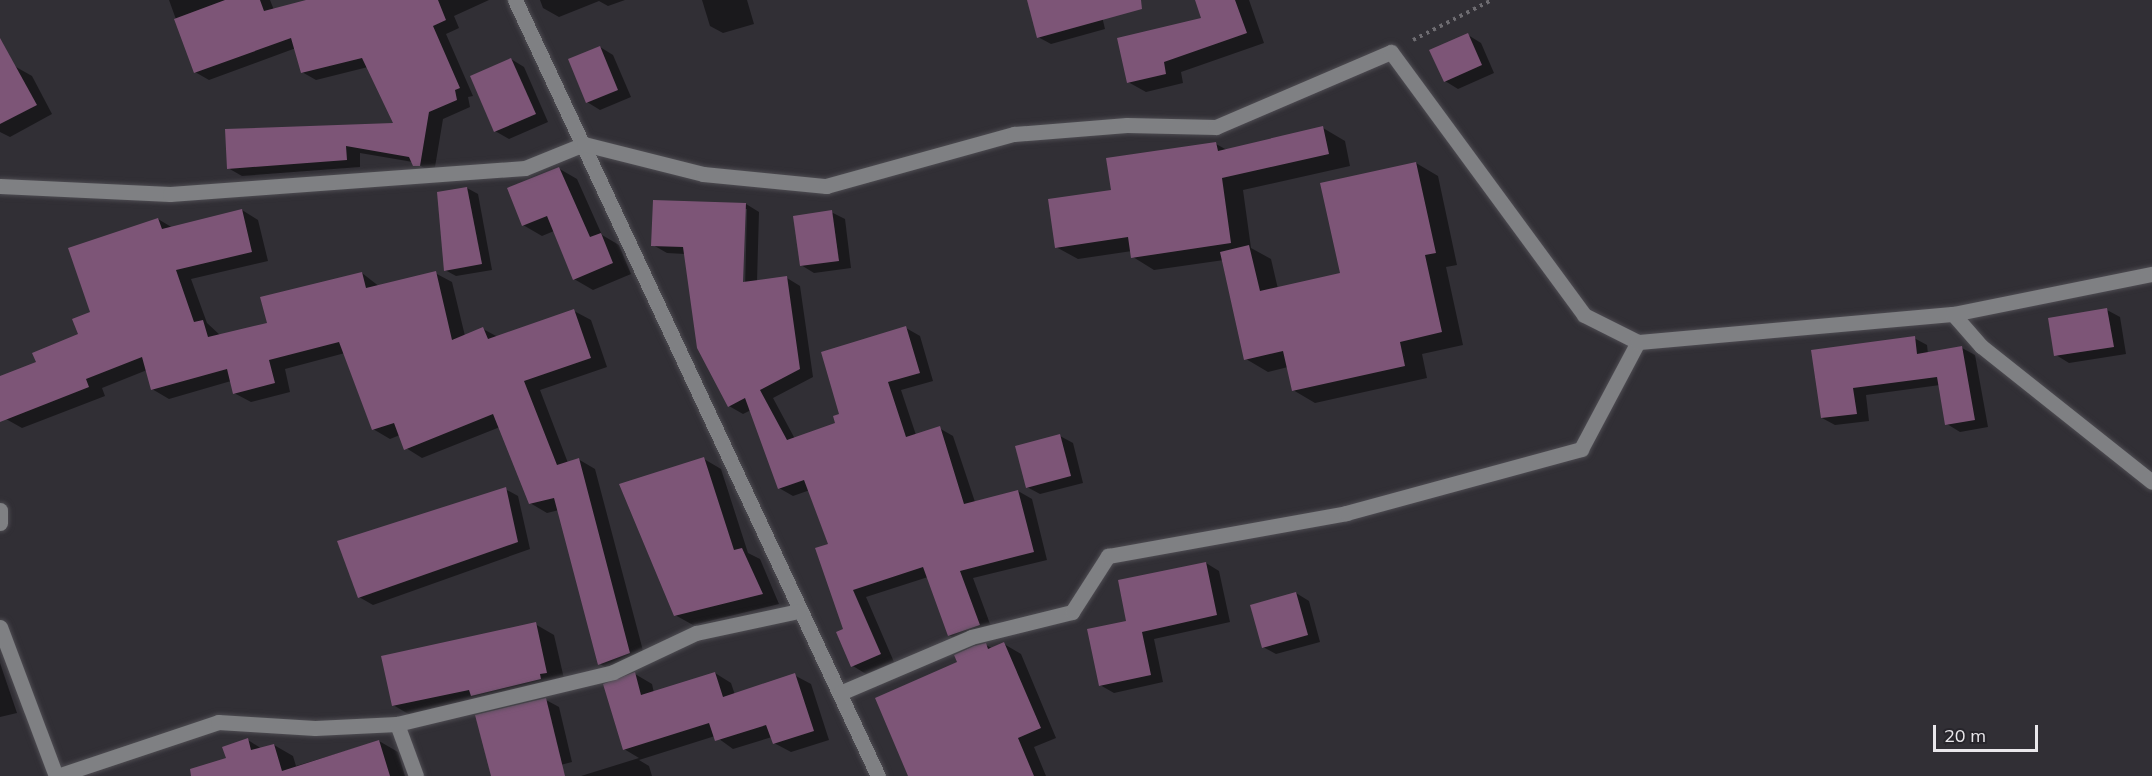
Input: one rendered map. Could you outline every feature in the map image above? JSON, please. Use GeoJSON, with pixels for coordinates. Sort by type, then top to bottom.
{"type":"FeatureCollection","features":[{"type":"Feature","properties":{"kind":"street"},"geometry":{"type":"LineString","coordinates":[[515,0],[878,776]]}},
{"type":"Feature","properties":{"kind":"street"},"geometry":{"type":"LineString","coordinates":[[0,186],[170,194],[525,168],[584,144],[703,174],[826,186],[1014,134],[1127,125],[1216,128],[1391,52],[1584,315],[1638,342],[1953,314],[2152,274]]}},
{"type":"Feature","properties":{"kind":"street"},"geometry":{"type":"LineString","coordinates":[[1953,314],[1981,346],[2152,482]]}},
{"type":"Feature","properties":{"kind":"street"},"geometry":{"type":"LineString","coordinates":[[840,693],[971,637],[1072,612],[1108,556],[1346,513],[1581,449],[1638,342]]}},
{"type":"Feature","properties":{"kind":"street"},"geometry":{"type":"LineString","coordinates":[[0,510],[0,523]]}},
{"type":"Feature","properties":{"kind":"street"},"geometry":{"type":"LineString","coordinates":[[0,627],[57,776],[218,722],[315,728],[397,724],[613,672],[696,633],[799,611]]}},
{"type":"Feature","properties":{"kind":"street"},"geometry":{"type":"LineString","coordinates":[[397,724],[416,776]]}},
{"type":"Feature","properties":{"kind":"path"},"geometry":{"type":"LineString","coordinates":[[1391,52],[1492,0]]}},
{"type":"Feature","properties":{"kind":"building"},"geometry":{"type":"Polygon","coordinates":[[[225,0],[260,0],[264,11],[306,0],[438,0],[446,20],[433,26],[460,88],[455,90],[457,100],[429,112],[420,166],[413,166],[409,157],[346,146],[347,160],[227,169],[225,129],[393,123],[362,58],[301,73],[291,38],[194,73],[174,19],[225,0]]]}},
{"type":"Feature","properties":{"kind":"building"},"geometry":{"type":"Polygon","coordinates":[[[1027,0],[1141,0],[1142,9],[1037,38],[1027,0]]]}},
{"type":"Feature","properties":{"kind":"building"},"geometry":{"type":"Polygon","coordinates":[[[1195,0],[1235,0],[1247,33],[1164,62],[1166,74],[1127,83],[1117,38],[1201,18],[1195,0]]]}},
{"type":"Feature","properties":{"kind":"building"},"geometry":{"type":"Polygon","coordinates":[[[1468,33],[1482,65],[1444,82],[1429,50],[1468,33]]]}},
{"type":"Feature","properties":{"kind":"building"},"geometry":{"type":"Polygon","coordinates":[[[0,38],[37,105],[0,124],[0,38]]]}},
{"type":"Feature","properties":{"kind":"building"},"geometry":{"type":"Polygon","coordinates":[[[600,46],[618,90],[586,103],[568,59],[600,46]]]}},
{"type":"Feature","properties":{"kind":"building"},"geometry":{"type":"Polygon","coordinates":[[[511,58],[536,114],[494,132],[470,76],[511,58]]]}},
{"type":"Feature","properties":{"kind":"building"},"geometry":{"type":"Polygon","coordinates":[[[1323,126],[1329,154],[1222,178],[1231,243],[1131,258],[1128,237],[1055,248],[1048,199],[1111,190],[1106,158],[1216,142],[1218,151],[1323,126]]]}},
{"type":"Feature","properties":{"kind":"building"},"geometry":{"type":"Polygon","coordinates":[[[1416,162],[1436,253],[1425,255],[1442,332],[1400,342],[1405,366],[1292,391],[1283,351],[1244,360],[1220,252],[1249,245],[1260,291],[1340,273],[1320,183],[1416,162]]]}},
{"type":"Feature","properties":{"kind":"building"},"geometry":{"type":"Polygon","coordinates":[[[559,167],[590,237],[601,233],[613,263],[573,280],[547,216],[522,226],[507,188],[559,167]]]}},
{"type":"Feature","properties":{"kind":"building"},"geometry":{"type":"Polygon","coordinates":[[[467,187],[482,264],[444,271],[437,192],[467,187]]]}},
{"type":"Feature","properties":{"kind":"building"},"geometry":{"type":"Polygon","coordinates":[[[653,200],[746,203],[743,282],[787,276],[800,369],[760,390],[787,440],[835,423],[833,416],[839,414],[821,352],[906,326],[920,373],[888,382],[906,437],[940,426],[964,504],[1018,490],[1034,552],[960,571],[980,625],[948,636],[923,567],[853,590],[881,654],[851,667],[836,632],[843,629],[815,548],[828,544],[804,480],[778,489],[745,398],[728,407],[697,348],[683,247],[651,246],[653,200]]]}},
{"type":"Feature","properties":{"kind":"building"},"geometry":{"type":"Polygon","coordinates":[[[242,209],[252,252],[176,270],[194,322],[203,320],[208,337],[267,323],[260,297],[362,272],[366,288],[436,271],[452,340],[483,327],[488,339],[574,309],[591,358],[524,381],[557,465],[579,458],[630,653],[598,665],[554,498],[529,504],[493,414],[404,450],[394,423],[372,430],[339,342],[269,360],[275,383],[233,394],[227,369],[151,390],[142,357],[86,379],[89,387],[0,422],[0,376],[36,362],[32,353],[78,334],[72,319],[90,312],[68,248],[158,218],[162,229],[242,209]]]}},
{"type":"Feature","properties":{"kind":"building"},"geometry":{"type":"Polygon","coordinates":[[[832,210],[839,261],[800,266],[793,216],[832,210]]]}},
{"type":"Feature","properties":{"kind":"building"},"geometry":{"type":"Polygon","coordinates":[[[2107,308],[2114,347],[2054,356],[2048,318],[2107,308]]]}},
{"type":"Feature","properties":{"kind":"building"},"geometry":{"type":"Polygon","coordinates":[[[1915,336],[1917,354],[1962,346],[1975,420],[1945,425],[1937,377],[1853,388],[1857,414],[1821,418],[1811,350],[1915,336]]]}},
{"type":"Feature","properties":{"kind":"building"},"geometry":{"type":"Polygon","coordinates":[[[1060,434],[1071,476],[1026,488],[1015,446],[1060,434]]]}},
{"type":"Feature","properties":{"kind":"building"},"geometry":{"type":"Polygon","coordinates":[[[704,457],[734,550],[742,548],[763,594],[674,616],[619,484],[704,457]]]}},
{"type":"Feature","properties":{"kind":"building"},"geometry":{"type":"Polygon","coordinates":[[[506,487],[518,542],[358,598],[337,541],[506,487]]]}},
{"type":"Feature","properties":{"kind":"building"},"geometry":{"type":"Polygon","coordinates":[[[1206,562],[1217,615],[1142,632],[1151,675],[1099,686],[1087,629],[1126,621],[1118,580],[1206,562]]]}},
{"type":"Feature","properties":{"kind":"building"},"geometry":{"type":"Polygon","coordinates":[[[1296,592],[1308,635],[1262,648],[1250,605],[1296,592]]]}},
{"type":"Feature","properties":{"kind":"building"},"geometry":{"type":"Polygon","coordinates":[[[536,622],[547,673],[540,674],[541,679],[471,696],[469,690],[392,706],[381,656],[536,622]]]}},
{"type":"Feature","properties":{"kind":"building"},"geometry":{"type":"Polygon","coordinates":[[[1004,642],[1041,728],[1018,738],[1034,776],[908,776],[875,698],[957,662],[954,655],[974,646],[986,643],[988,649],[1004,642]]]}},
{"type":"Feature","properties":{"kind":"building"},"geometry":{"type":"Polygon","coordinates":[[[635,672],[641,695],[715,672],[723,697],[795,673],[814,731],[773,744],[766,725],[715,741],[709,723],[623,750],[603,684],[635,672]]]}},
{"type":"Feature","properties":{"kind":"building"},"geometry":{"type":"Polygon","coordinates":[[[546,698],[565,776],[491,776],[475,715],[546,698]]]}},
{"type":"Feature","properties":{"kind":"building"},"geometry":{"type":"Polygon","coordinates":[[[248,738],[251,750],[274,744],[282,771],[379,740],[390,776],[191,776],[190,769],[226,758],[222,747],[248,738]]]}}]}
